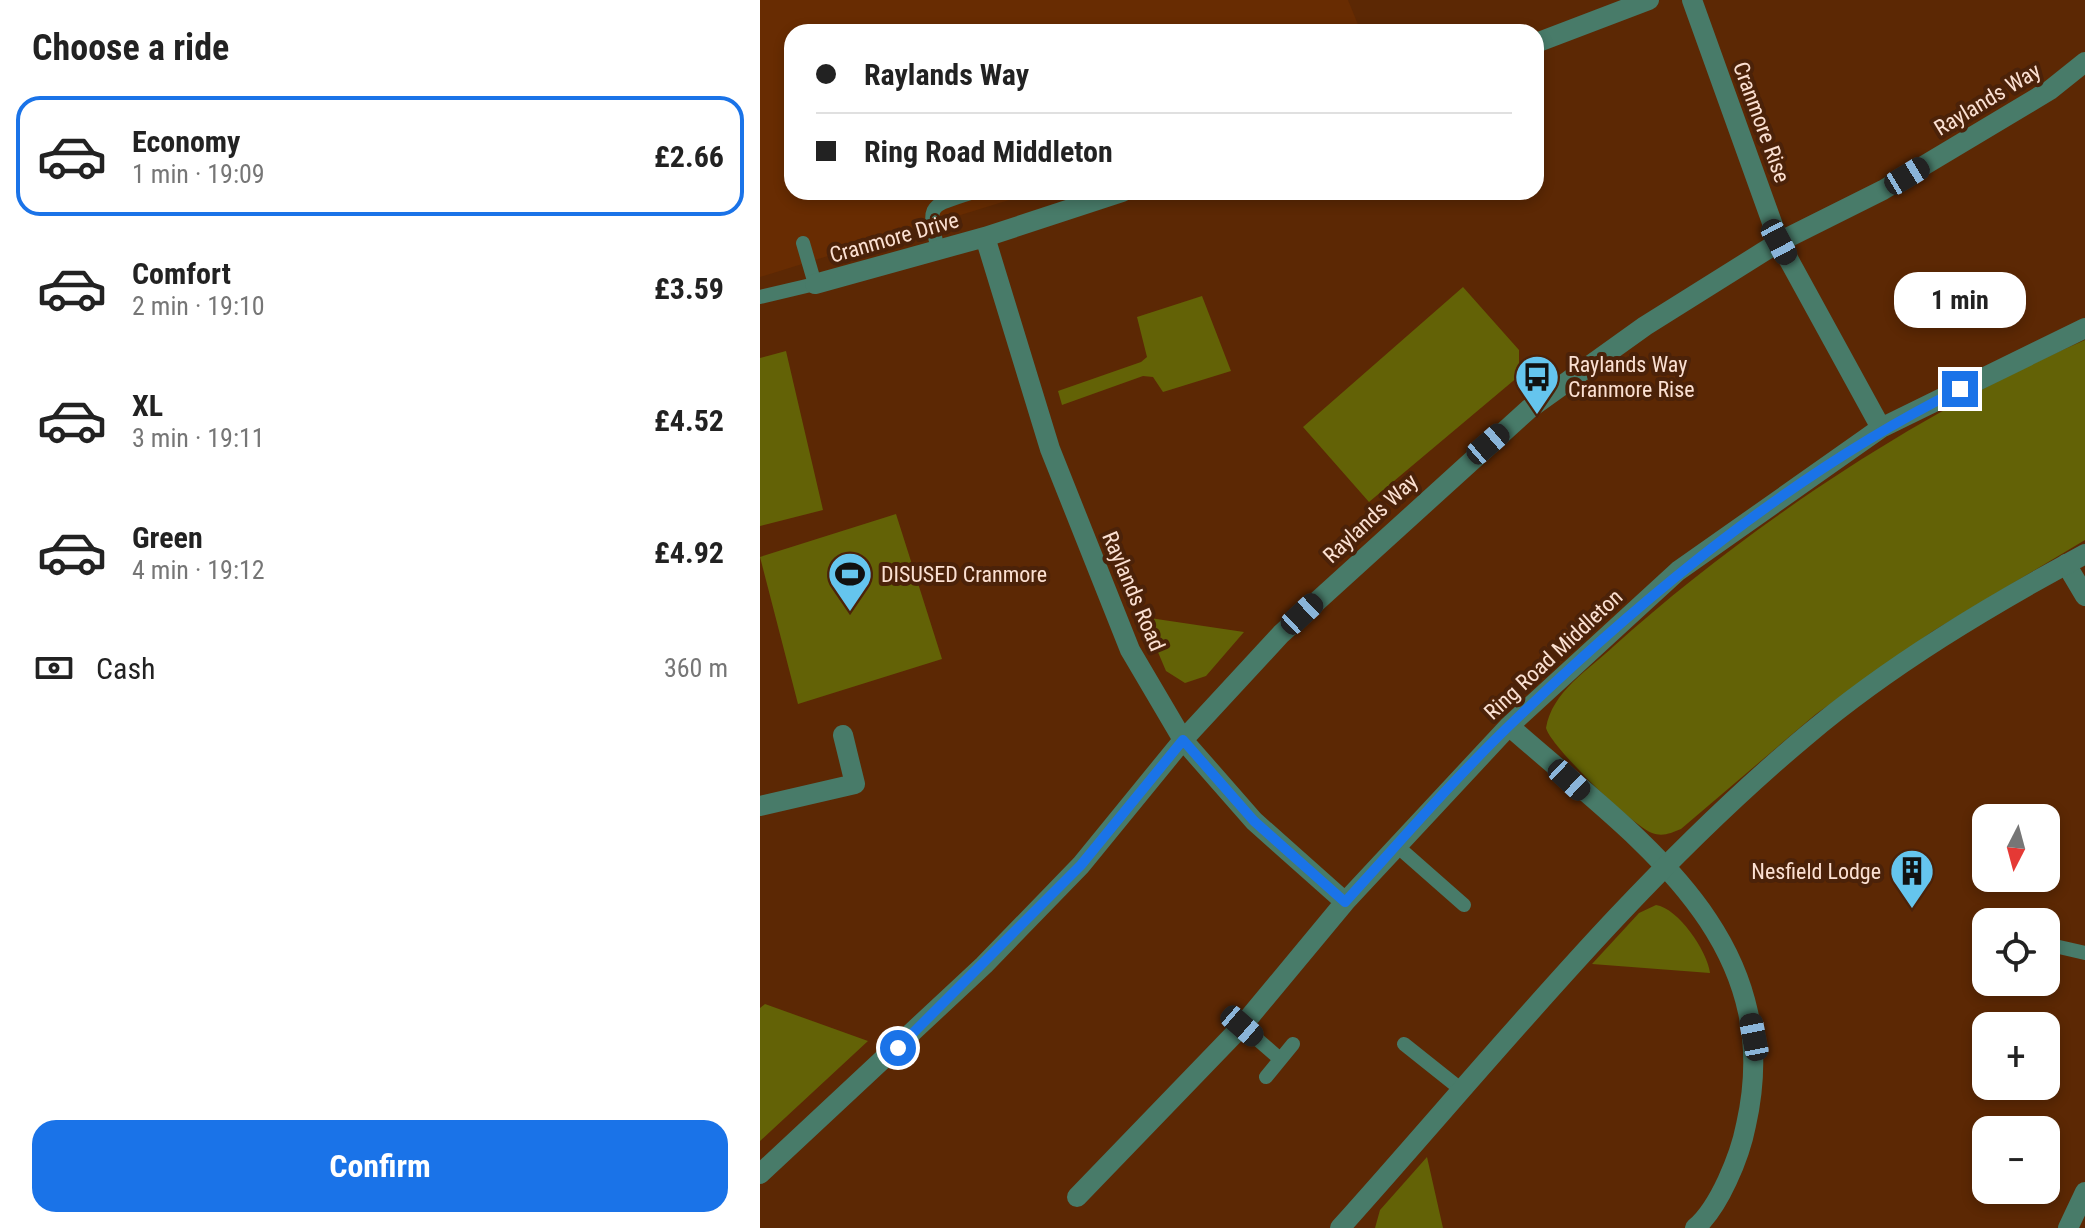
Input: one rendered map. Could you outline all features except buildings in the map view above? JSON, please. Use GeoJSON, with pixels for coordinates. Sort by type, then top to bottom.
{"type":"FeatureCollection","features":[{"type":"Feature","properties":{"kind":"street"},"geometry":{"type":"LineString","coordinates":[[1544,40],[1649,0]]}},
{"type":"Feature","properties":{"kind":"street","name":"Cranmore Rise"},"geometry":{"type":"LineString","coordinates":[[1692,0],[1779,242],[1881,428]]}},
{"type":"Feature","properties":{"kind":"street","name":"Raylands Way"},"geometry":{"type":"LineString","coordinates":[[760,1174],[898,1048],[1006,943],[1081,865],[1183,740],[1281,634],[1529,409],[1645,326],[1779,242],[1896,182],[2050,90],[2085,62]]}},
{"type":"Feature","properties":{"kind":"street","name":"Cranmore Drive"},"geometry":{"type":"LineString","coordinates":[[815,284],[985,237],[1076,200]]}},
{"type":"Feature","properties":{"kind":"street","name":"Raylands Road"},"geometry":{"type":"LineString","coordinates":[[985,237],[1050,449],[1130,650],[1183,740],[1254,821],[1345,902]]}},
{"type":"Feature","properties":{"kind":"street","name":"Ring Road Middleton"},"geometry":{"type":"LineString","coordinates":[[1077,1197],[1242,1026],[1345,902],[1509,726],[1678,571],[1881,428],[2085,328]]}},
{"type":"Feature","properties":{"kind":"street"},"geometry":{"type":"LineString","coordinates":[[1340,1228],[1665,866],[1806,736],[1853,700],[2085,554]]}},
{"type":"Feature","properties":{"kind":"street"},"geometry":{"type":"LineString","coordinates":[[2066,564],[2085,596]]}},
{"type":"Feature","properties":{"kind":"street"},"geometry":{"type":"LineString","coordinates":[[1509,726],[1665,866],[1703,908],[1727,950],[1745,993],[1754,1037],[1753,1094],[1743,1142],[1727,1181],[1700,1227]]}},
{"type":"Feature","properties":{"kind":"street"},"geometry":{"type":"LineString","coordinates":[[760,806],[855,784],[843,735]]}},
{"type":"Feature","properties":{"kind":"street"},"geometry":{"type":"LineString","coordinates":[[2068,1228],[2085,1192]]}},
{"type":"Feature","properties":{"kind":"lane"},"geometry":{"type":"LineString","coordinates":[[938,250],[930,218],[939,203],[948,200]]}},
{"type":"Feature","properties":{"kind":"lane"},"geometry":{"type":"LineString","coordinates":[[760,297],[815,284],[803,243]]}},
{"type":"Feature","properties":{"kind":"lane"},"geometry":{"type":"LineString","coordinates":[[1397,846],[1464,905]]}},
{"type":"Feature","properties":{"kind":"lane"},"geometry":{"type":"LineString","coordinates":[[2060,947],[2085,953]]}},
{"type":"Feature","properties":{"kind":"lane"},"geometry":{"type":"LineString","coordinates":[[1242,1026],[1280,1059]]}},
{"type":"Feature","properties":{"kind":"lane"},"geometry":{"type":"LineString","coordinates":[[1266,1077],[1293,1044]]}},
{"type":"Feature","properties":{"kind":"lane"},"geometry":{"type":"LineString","coordinates":[[1404,1044],[1463,1091]]}},
{"type":"Feature","properties":{"kind":"shaded area"},"geometry":{"type":"Polygon","coordinates":[[[760,0],[1348,0],[1358,24],[784,24],[784,200],[1009,200],[760,277],[760,0]]]}},
{"type":"Feature","properties":{"kind":"shaded area"},"geometry":{"type":"Polygon","coordinates":[[[1463,287],[1519,350],[1519,376],[1369,502],[1303,427],[1463,287]]]}},
{"type":"Feature","properties":{"kind":"shaded area"},"geometry":{"type":"Polygon","coordinates":[[[1202,296],[1231,371],[1163,392],[1153,377],[1143,376],[1062,405],[1058,391],[1141,362],[1147,357],[1137,317],[1202,296]]]}},
{"type":"Feature","properties":{"kind":"shaded area"},"geometry":{"type":"Polygon","coordinates":[[[2085,340],[2085,540],[1933,631],[1816,714],[1674,832],[1656,834],[1642,827],[1594,785],[1551,738],[1546,728],[1550,715],[1572,682],[1666,601],[1778,515],[1899,436],[2023,369],[2085,340]]]}},
{"type":"Feature","properties":{"kind":"shaded area"},"geometry":{"type":"Polygon","coordinates":[[[786,351],[823,510],[760,526],[760,358],[786,351]]]}},
{"type":"Feature","properties":{"kind":"shaded area","name":"DISUSED Cranmore"},"geometry":{"type":"Polygon","coordinates":[[[896,514],[942,659],[798,704],[760,557],[896,514]]]}},
{"type":"Feature","properties":{"kind":"shaded area"},"geometry":{"type":"Polygon","coordinates":[[[1143,617],[1244,632],[1206,676],[1185,683],[1166,671],[1143,617]]]}},
{"type":"Feature","properties":{"kind":"shaded area"},"geometry":{"type":"Polygon","coordinates":[[[1656,905],[1673,914],[1690,932],[1704,954],[1710,973],[1592,964],[1639,913],[1656,905]]]}},
{"type":"Feature","properties":{"kind":"shaded area"},"geometry":{"type":"Polygon","coordinates":[[[765,1004],[868,1041],[760,1141],[760,1008],[765,1004]]]}},
{"type":"Feature","properties":{"kind":"shaded area"},"geometry":{"type":"Polygon","coordinates":[[[1427,1157],[1443,1228],[1375,1228],[1380,1210],[1427,1157]]]}},
{"type":"Feature","properties":{"kind":"place","name":"Raylands Way Cranmore Rise"},"geometry":{"type":"Point","coordinates":[1537,416]}},
{"type":"Feature","properties":{"kind":"place","name":"DISUSED Cranmore"},"geometry":{"type":"Point","coordinates":[850,613]}},
{"type":"Feature","properties":{"kind":"place","name":"Nesfield Lodge"},"geometry":{"type":"Point","coordinates":[1912,910]}},
{"type":"Feature","properties":{"kind":"route"},"geometry":{"type":"LineString","coordinates":[[898,1048],[1081,865],[1183,740],[1254,821],[1345,902],[1509,726],[1678,571],[1881,428],[1960,389]]}}]}
